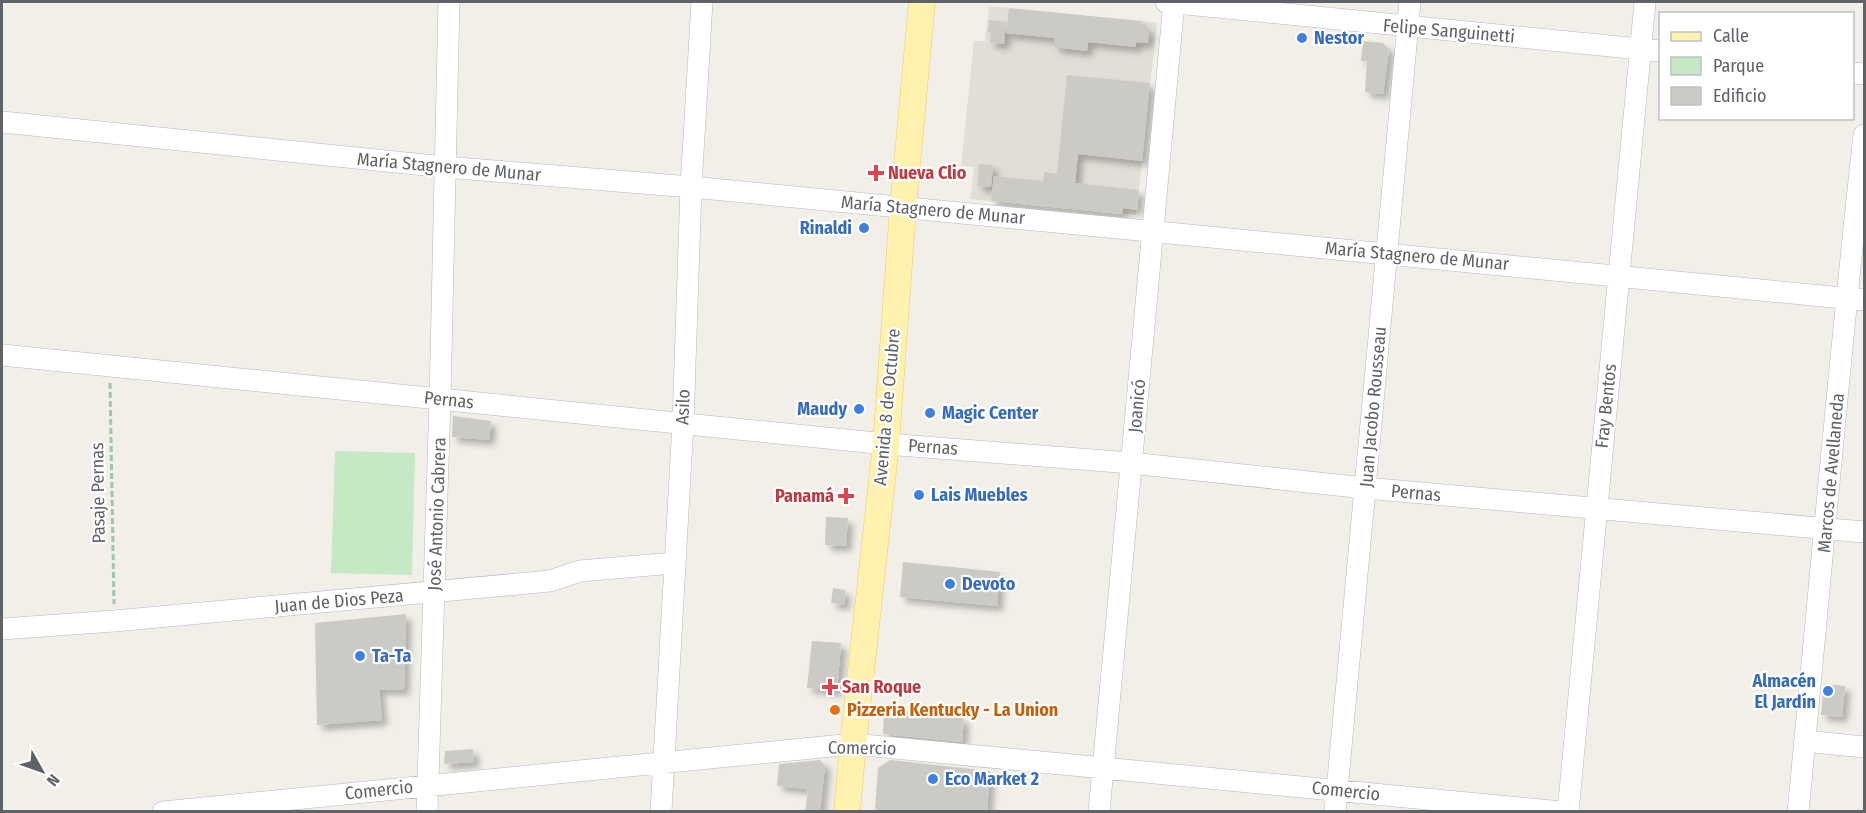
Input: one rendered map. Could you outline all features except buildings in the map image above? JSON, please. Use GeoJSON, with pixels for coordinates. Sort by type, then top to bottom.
{"type":"FeatureCollection","features":[{"type":"Feature","properties":{"kind":"main road","name":"Avenida 8 de Octubre"},"geometry":{"type":"LineString","coordinates":[[847,812],[886,444],[903,208],[922,2]]}},
{"type":"Feature","properties":{"kind":"street","name":"José Antonio Cabrera"},"geometry":{"type":"LineString","coordinates":[[427,812],[435,592],[449,2]]}},
{"type":"Feature","properties":{"kind":"street","name":"Asilo"},"geometry":{"type":"LineString","coordinates":[[661,812],[683,423],[691,187],[702,2]]}},
{"type":"Feature","properties":{"kind":"street","name":"Felipe Sanguinetti"},"geometry":{"type":"LineString","coordinates":[[1172,2],[1651,50]]}},
{"type":"Feature","properties":{"kind":"street","name":"Joanicó"},"geometry":{"type":"LineString","coordinates":[[1099,812],[1172,2]]}},
{"type":"Feature","properties":{"kind":"street","name":"Juan Jacobo Rousseau"},"geometry":{"type":"LineString","coordinates":[[1335,812],[1410,2]]}},
{"type":"Feature","properties":{"kind":"street","name":"Fray Bentos"},"geometry":{"type":"LineString","coordinates":[[1568,812],[1595,508],[1620,275],[1651,50],[1645,2]]}},
{"type":"Feature","properties":{"kind":"street","name":"María Stagnero de Munar"},"geometry":{"type":"LineString","coordinates":[[2,122],[445,167],[691,187],[1855,299]]}},
{"type":"Feature","properties":{"kind":"street","name":"Marcos de Avellaneda"},"geometry":{"type":"LineString","coordinates":[[1798,812],[1826,528],[1855,299],[1864,135]]}},
{"type":"Feature","properties":{"kind":"street","name":"Pernas"},"geometry":{"type":"LineString","coordinates":[[2,355],[886,444],[1131,463],[1365,488],[1864,532]]}},
{"type":"Feature","properties":{"kind":"street","name":"Juan de Dios Peza"},"geometry":{"type":"LineString","coordinates":[[2,629],[114,621],[550,581],[580,571],[674,563]]}},
{"type":"Feature","properties":{"kind":"street"},"geometry":{"type":"LineString","coordinates":[[1805,741],[1864,747]]}},
{"type":"Feature","properties":{"kind":"street","name":"Comercio"},"geometry":{"type":"LineString","coordinates":[[163,812],[853,744],[1562,812]]}},
{"type":"Feature","properties":{"kind":"path","name":"Pasaje Pernas"},"geometry":{"type":"LineString","coordinates":[[110,366],[114,621]]}},
{"type":"Feature","properties":{"kind":"shaded area"},"geometry":{"type":"Polygon","coordinates":[[[989,6],[1157,23],[1136,215],[970,199],[974,167],[961,166],[974,41],[985,41],[989,6]]]}},
{"type":"Feature","properties":{"kind":"green space"},"geometry":{"type":"Polygon","coordinates":[[[335,451],[415,453],[412,575],[331,573],[335,451]]]}},
{"type":"Feature","properties":{"kind":"place","name":"Nestor"},"geometry":{"type":"Point","coordinates":[1302,38]}},
{"type":"Feature","properties":{"kind":"place","name":"Nueva Clio"},"geometry":{"type":"Point","coordinates":[876,173]}},
{"type":"Feature","properties":{"kind":"place","name":"Rinaldi"},"geometry":{"type":"Point","coordinates":[864,228]}},
{"type":"Feature","properties":{"kind":"place","name":"Maudy"},"geometry":{"type":"Point","coordinates":[859,409]}},
{"type":"Feature","properties":{"kind":"place","name":"Magic Center"},"geometry":{"type":"Point","coordinates":[930,413]}},
{"type":"Feature","properties":{"kind":"place","name":"Lais Muebles"},"geometry":{"type":"Point","coordinates":[919,495]}},
{"type":"Feature","properties":{"kind":"place","name":"Panamá"},"geometry":{"type":"Point","coordinates":[846,496]}},
{"type":"Feature","properties":{"kind":"place","name":"Devoto"},"geometry":{"type":"Point","coordinates":[950,584]}},
{"type":"Feature","properties":{"kind":"place","name":"Ta-Ta"},"geometry":{"type":"Point","coordinates":[360,656]}},
{"type":"Feature","properties":{"kind":"place","name":"San Roque"},"geometry":{"type":"Point","coordinates":[830,687]}},
{"type":"Feature","properties":{"kind":"place","name":"Almacén El Jardín"},"geometry":{"type":"Point","coordinates":[1828,691]}},
{"type":"Feature","properties":{"kind":"place","name":"Pizzeria Kentucky - La Union"},"geometry":{"type":"Point","coordinates":[835,710]}},
{"type":"Feature","properties":{"kind":"place","name":"Eco Market 2"},"geometry":{"type":"Point","coordinates":[933,779]}}]}
